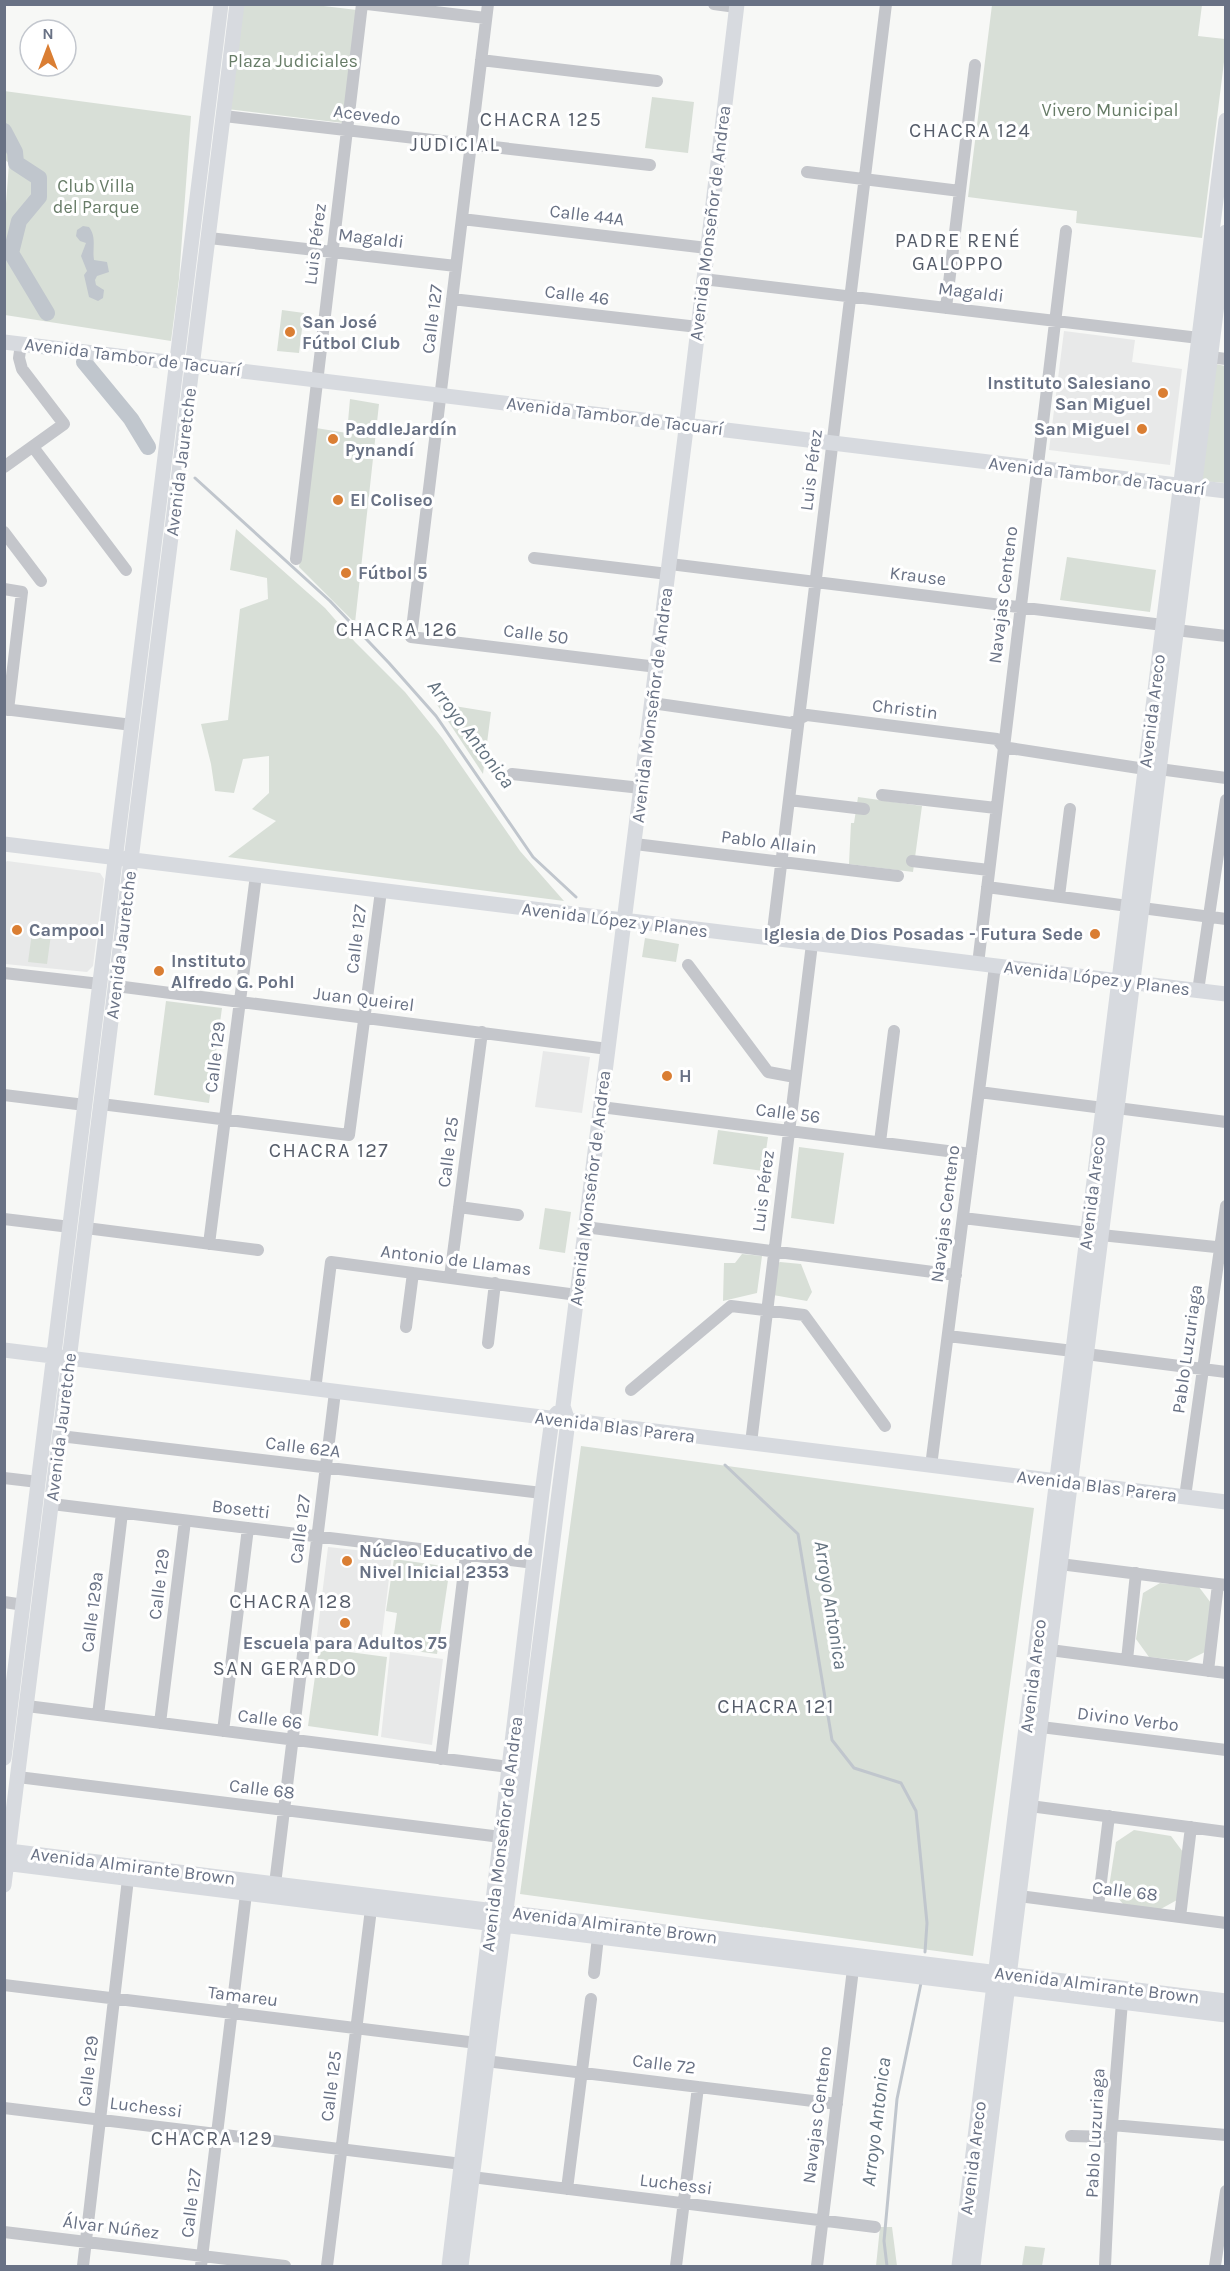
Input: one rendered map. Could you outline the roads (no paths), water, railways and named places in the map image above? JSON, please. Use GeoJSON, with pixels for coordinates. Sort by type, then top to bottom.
{"type":"FeatureCollection","features":[{"type":"Feature","properties":{"kind":"main road","name":"Avenida Jauretche"},"geometry":{"type":"LineString","coordinates":[[4,1758],[6,1727],[24,1605],[221,4]]}},
{"type":"Feature","properties":{"kind":"main road","name":"Avenida Jauretche"},"geometry":{"type":"LineString","coordinates":[[4,1885],[237,4]]}},
{"type":"Feature","properties":{"kind":"main road","name":"Avenida Monseñor de Andrea"},"geometry":{"type":"LineString","coordinates":[[449,2266],[477,2043],[497,1918],[625,921],[687,425],[736,6]]}},
{"type":"Feature","properties":{"kind":"main road","name":"Avenida Areco"},"geometry":{"type":"LineString","coordinates":[[973,2266],[1002,1980],[1187,487],[1198,338],[1226,120]]}},
{"type":"Feature","properties":{"kind":"main road","name":"Avenida Areco"},"geometry":{"type":"LineString","coordinates":[[1187,487],[1218,358],[1226,232]]}},
{"type":"Feature","properties":{"kind":"main road","name":"Avenida Tambor de Tacuarí"},"geometry":{"type":"LineString","coordinates":[[4,342],[193,363],[1226,491]]}},
{"type":"Feature","properties":{"kind":"main road","name":"Avenida López y Planes"},"geometry":{"type":"LineString","coordinates":[[4,844],[1226,994]]}},
{"type":"Feature","properties":{"kind":"main road","name":"Avenida Blas Parera"},"geometry":{"type":"LineString","coordinates":[[4,1350],[335,1392],[561,1415],[750,1443],[1226,1502]]}},
{"type":"Feature","properties":{"kind":"main road","name":"Avenida Monseñor de Andrea"},"geometry":{"type":"LineString","coordinates":[[461,2266],[486,2061],[501,1837],[542,1493],[561,1415]]}},
{"type":"Feature","properties":{"kind":"main road","name":"Avenida Areco"},"geometry":{"type":"LineString","coordinates":[[959,2266],[1002,1980],[1019,1896],[1030,1806],[1033,1726],[1050,1650],[1060,1564],[1064,1482]]}},
{"type":"Feature","properties":{"kind":"main road","name":"Avenida Almirante Brown"},"geometry":{"type":"LineString","coordinates":[[6,1858],[128,1879],[371,1909],[497,1918],[598,1937],[853,1969],[1226,2001]]}},
{"type":"Feature","properties":{"kind":"main road","name":"Avenida Almirante Brown"},"geometry":{"type":"LineString","coordinates":[[6,1858],[275,1884],[497,1918],[1002,1980],[1122,2002],[1226,2015]]}},
{"type":"Feature","properties":{"kind":"street","name":"Luis Pérez"},"geometry":{"type":"LineString","coordinates":[[296,559],[362,4]]}},
{"type":"Feature","properties":{"kind":"street"},"geometry":{"type":"LineString","coordinates":[[368,4],[486,18]]}},
{"type":"Feature","properties":{"kind":"street","name":"Calle 127"},"geometry":{"type":"LineString","coordinates":[[411,637],[488,4]]}},
{"type":"Feature","properties":{"kind":"street"},"geometry":{"type":"LineString","coordinates":[[714,4],[736,6]]}},
{"type":"Feature","properties":{"kind":"street","name":"Luis Pérez"},"geometry":{"type":"LineString","coordinates":[[772,939],[886,4]]}},
{"type":"Feature","properties":{"kind":"street"},"geometry":{"type":"LineString","coordinates":[[481,60],[657,81]]}},
{"type":"Feature","properties":{"kind":"street"},"geometry":{"type":"LineString","coordinates":[[946,308],[975,64]]}},
{"type":"Feature","properties":{"kind":"street","name":"Acevedo"},"geometry":{"type":"LineString","coordinates":[[224,116],[650,165]]}},
{"type":"Feature","properties":{"kind":"street"},"geometry":{"type":"LineString","coordinates":[[807,172],[960,191]]}},
{"type":"Feature","properties":{"kind":"street","name":"Calle 44A"},"geometry":{"type":"LineString","coordinates":[[462,219],[707,248]]}},
{"type":"Feature","properties":{"kind":"street","name":"Navajas Centeno"},"geometry":{"type":"LineString","coordinates":[[978,964],[1066,231]]}},
{"type":"Feature","properties":{"kind":"street","name":"Magaldi"},"geometry":{"type":"LineString","coordinates":[[209,237],[456,266]]}},
{"type":"Feature","properties":{"kind":"street","name":"Magaldi"},"geometry":{"type":"LineString","coordinates":[[703,279],[1198,338]]}},
{"type":"Feature","properties":{"kind":"street","name":"Calle 46"},"geometry":{"type":"LineString","coordinates":[[452,299],[698,327]]}},
{"type":"Feature","properties":{"kind":"street"},"geometry":{"type":"LineString","coordinates":[[6,463],[64,424],[22,369],[19,358],[21,344]]}},
{"type":"Feature","properties":{"kind":"street"},"geometry":{"type":"LineString","coordinates":[[33,447],[126,570]]}},
{"type":"Feature","properties":{"kind":"street"},"geometry":{"type":"LineString","coordinates":[[4,532],[41,581]]}},
{"type":"Feature","properties":{"kind":"street","name":"Krause"},"geometry":{"type":"LineString","coordinates":[[534,558],[816,582],[1020,607],[1226,636]]}},
{"type":"Feature","properties":{"kind":"street"},"geometry":{"type":"LineString","coordinates":[[4,590],[22,591],[6,709],[132,725]]}},
{"type":"Feature","properties":{"kind":"street","name":"Calle 50"},"geometry":{"type":"LineString","coordinates":[[411,637],[657,667]]}},
{"type":"Feature","properties":{"kind":"street","name":"Christin"},"geometry":{"type":"LineString","coordinates":[[652,703],[792,723],[807,715],[997,739],[1003,747],[1226,778]]}},
{"type":"Feature","properties":{"kind":"street"},"geometry":{"type":"LineString","coordinates":[[512,774],[641,788]]}},
{"type":"Feature","properties":{"kind":"street"},"geometry":{"type":"LineString","coordinates":[[882,795],[996,808]]}},
{"type":"Feature","properties":{"kind":"street"},"geometry":{"type":"LineString","coordinates":[[789,800],[864,809]]}},
{"type":"Feature","properties":{"kind":"street"},"geometry":{"type":"LineString","coordinates":[[1198,991],[1226,800]]}},
{"type":"Feature","properties":{"kind":"street"},"geometry":{"type":"LineString","coordinates":[[1059,897],[1070,809]]}},
{"type":"Feature","properties":{"kind":"street","name":"Pablo Allain"},"geometry":{"type":"LineString","coordinates":[[634,844],[898,876]]}},
{"type":"Feature","properties":{"kind":"street"},"geometry":{"type":"LineString","coordinates":[[912,861],[989,870]]}},
{"type":"Feature","properties":{"kind":"street","name":"Calle 129"},"geometry":{"type":"LineString","coordinates":[[209,1244],[256,875]]}},
{"type":"Feature","properties":{"kind":"street"},"geometry":{"type":"LineString","coordinates":[[987,887],[1226,919]]}},
{"type":"Feature","properties":{"kind":"street","name":"Calle 127"},"geometry":{"type":"LineString","coordinates":[[225,1120],[349,1135],[381,891]]}},
{"type":"Feature","properties":{"kind":"street","name":"Luis Pérez"},"geometry":{"type":"LineString","coordinates":[[750,1443],[812,944]]}},
{"type":"Feature","properties":{"kind":"street"},"geometry":{"type":"LineString","coordinates":[[688,965],[768,1072],[795,1077]]}},
{"type":"Feature","properties":{"kind":"street","name":"Navajas Centeno"},"geometry":{"type":"LineString","coordinates":[[931,1466],[995,966]]}},
{"type":"Feature","properties":{"kind":"street"},"geometry":{"type":"LineString","coordinates":[[4,973],[100,984]]}},
{"type":"Feature","properties":{"kind":"street","name":"Juan Queirel"},"geometry":{"type":"LineString","coordinates":[[116,986],[608,1049]]}},
{"type":"Feature","properties":{"kind":"street","name":"Calle 125"},"geometry":{"type":"LineString","coordinates":[[450,1277],[482,1032]]}},
{"type":"Feature","properties":{"kind":"street"},"geometry":{"type":"LineString","coordinates":[[880,1142],[894,1032]]}},
{"type":"Feature","properties":{"kind":"street"},"geometry":{"type":"LineString","coordinates":[[979,1092],[1226,1122]]}},
{"type":"Feature","properties":{"kind":"street"},"geometry":{"type":"LineString","coordinates":[[4,1095],[85,1105]]}},
{"type":"Feature","properties":{"kind":"street"},"geometry":{"type":"LineString","coordinates":[[101,1104],[225,1120]]}},
{"type":"Feature","properties":{"kind":"street","name":"Calle 56"},"geometry":{"type":"LineString","coordinates":[[601,1107],[971,1154]]}},
{"type":"Feature","properties":{"kind":"street","name":"Pablo Luzuriaga"},"geometry":{"type":"LineString","coordinates":[[1185,1497],[1223,1248],[1226,1206]]}},
{"type":"Feature","properties":{"kind":"street"},"geometry":{"type":"LineString","coordinates":[[459,1207],[518,1215]]}},
{"type":"Feature","properties":{"kind":"street"},"geometry":{"type":"LineString","coordinates":[[963,1218],[1223,1248]]}},
{"type":"Feature","properties":{"kind":"street"},"geometry":{"type":"LineString","coordinates":[[4,1219],[70,1227]]}},
{"type":"Feature","properties":{"kind":"street"},"geometry":{"type":"LineString","coordinates":[[585,1227],[956,1275]]}},
{"type":"Feature","properties":{"kind":"street"},"geometry":{"type":"LineString","coordinates":[[86,1228],[258,1250]]}},
{"type":"Feature","properties":{"kind":"street","name":"Antonio de Llamas"},"geometry":{"type":"LineString","coordinates":[[315,1389],[331,1262],[577,1295]]}},
{"type":"Feature","properties":{"kind":"street"},"geometry":{"type":"LineString","coordinates":[[406,1327],[413,1273]]}},
{"type":"Feature","properties":{"kind":"street"},"geometry":{"type":"LineString","coordinates":[[488,1343],[495,1283]]}},
{"type":"Feature","properties":{"kind":"street"},"geometry":{"type":"LineString","coordinates":[[631,1390],[731,1306],[767,1309],[804,1315],[885,1426]]}},
{"type":"Feature","properties":{"kind":"street"},"geometry":{"type":"LineString","coordinates":[[948,1336],[1226,1372]]}},
{"type":"Feature","properties":{"kind":"street","name":"Calle 127"},"geometry":{"type":"LineString","coordinates":[[275,1884],[335,1392]]}},
{"type":"Feature","properties":{"kind":"street","name":"Calle 62A"},"geometry":{"type":"LineString","coordinates":[[60,1436],[542,1493]]}},
{"type":"Feature","properties":{"kind":"street"},"geometry":{"type":"LineString","coordinates":[[4,1478],[39,1482]]}},
{"type":"Feature","properties":{"kind":"street","name":"Bosetti"},"geometry":{"type":"LineString","coordinates":[[52,1504],[534,1563]]}},
{"type":"Feature","properties":{"kind":"street","name":"Calle 129a"},"geometry":{"type":"LineString","coordinates":[[98,1715],[122,1513]]}},
{"type":"Feature","properties":{"kind":"street","name":"Calle 129"},"geometry":{"type":"LineString","coordinates":[[160,1723],[185,1521]]}},
{"type":"Feature","properties":{"kind":"street"},"geometry":{"type":"LineString","coordinates":[[223,1731],[248,1528]]}},
{"type":"Feature","properties":{"kind":"street"},"geometry":{"type":"LineString","coordinates":[[441,1759],[466,1555]]}},
{"type":"Feature","properties":{"kind":"street"},"geometry":{"type":"LineString","coordinates":[[1060,1564],[1222,1584],[1208,1671]]}},
{"type":"Feature","properties":{"kind":"street"},"geometry":{"type":"LineString","coordinates":[[1127,1660],[1136,1573]]}},
{"type":"Feature","properties":{"kind":"street"},"geometry":{"type":"LineString","coordinates":[[4,1602],[24,1605]]}},
{"type":"Feature","properties":{"kind":"street"},"geometry":{"type":"LineString","coordinates":[[1050,1650],[1226,1673]]}},
{"type":"Feature","properties":{"kind":"street","name":"Calle 66"},"geometry":{"type":"LineString","coordinates":[[27,1706],[510,1767]]}},
{"type":"Feature","properties":{"kind":"street","name":"Divino Verbo"},"geometry":{"type":"LineString","coordinates":[[1033,1726],[1226,1750]]}},
{"type":"Feature","properties":{"kind":"street","name":"Calle 68"},"geometry":{"type":"LineString","coordinates":[[18,1778],[501,1837]]}},
{"type":"Feature","properties":{"kind":"street"},"geometry":{"type":"LineString","coordinates":[[1030,1806],[1226,1832]]}},
{"type":"Feature","properties":{"kind":"street"},"geometry":{"type":"LineString","coordinates":[[1098,1906],[1109,1816]]}},
{"type":"Feature","properties":{"kind":"street"},"geometry":{"type":"LineString","coordinates":[[1180,1917],[1191,1827]]}},
{"type":"Feature","properties":{"kind":"street","name":"Calle 129"},"geometry":{"type":"LineString","coordinates":[[82,2266],[128,1879]]}},
{"type":"Feature","properties":{"kind":"street","name":"Calle 127"},"geometry":{"type":"LineString","coordinates":[[202,2261],[246,1894]]}},
{"type":"Feature","properties":{"kind":"street","name":"Calle 68"},"geometry":{"type":"LineString","coordinates":[[1019,1896],[1226,1923]]}},
{"type":"Feature","properties":{"kind":"street","name":"Calle 125"},"geometry":{"type":"LineString","coordinates":[[327,2266],[371,1909]]}},
{"type":"Feature","properties":{"kind":"street"},"geometry":{"type":"LineString","coordinates":[[594,1973],[598,1937]]}},
{"type":"Feature","properties":{"kind":"street","name":"Navajas Centeno"},"geometry":{"type":"LineString","coordinates":[[816,2266],[853,1969]]}},
{"type":"Feature","properties":{"kind":"street","name":"Tamareu"},"geometry":{"type":"LineString","coordinates":[[4,1985],[477,2043]]}},
{"type":"Feature","properties":{"kind":"street"},"geometry":{"type":"LineString","coordinates":[[567,2189],[591,1999]]}},
{"type":"Feature","properties":{"kind":"street","name":"Pablo Luzuriaga"},"geometry":{"type":"LineString","coordinates":[[1105,2266],[1111,2131],[1122,2002]]}},
{"type":"Feature","properties":{"kind":"street","name":"Calle 72"},"geometry":{"type":"LineString","coordinates":[[486,2061],[837,2104]]}},
{"type":"Feature","properties":{"kind":"street"},"geometry":{"type":"LineString","coordinates":[[675,2266],[698,2087]]}},
{"type":"Feature","properties":{"kind":"street","name":"Luchessi"},"geometry":{"type":"LineString","coordinates":[[4,2108],[462,2164]]}},
{"type":"Feature","properties":{"kind":"street"},"geometry":{"type":"LineString","coordinates":[[1071,2136],[1111,2131],[1226,2135]]}},
{"type":"Feature","properties":{"kind":"street","name":"Luchessi"},"geometry":{"type":"LineString","coordinates":[[472,2177],[875,2227]]}},
{"type":"Feature","properties":{"kind":"street"},"geometry":{"type":"LineString","coordinates":[[1215,2266],[1226,2191]]}},
{"type":"Feature","properties":{"kind":"street","name":"Álvar Núñez"},"geometry":{"type":"LineString","coordinates":[[4,2232],[85,2242],[202,2261],[285,2266]]}},
{"type":"Feature","properties":{"kind":"waterway","name":"Arroyo Antonica"},"geometry":{"type":"LineString","coordinates":[[4,131],[15,152],[16,163],[39,178],[39,197],[19,221],[11,253],[47,313]]}},
{"type":"Feature","properties":{"kind":"waterway","name":"Arroyo Antonica"},"geometry":{"type":"LineString","coordinates":[[84,362],[131,419],[148,447]]}},
{"type":"Feature","properties":{"kind":"waterway","name":"Arroyo Antonica"},"geometry":{"type":"LineString","coordinates":[[195,478],[330,601],[389,663],[436,716],[533,857],[576,897]]}},
{"type":"Feature","properties":{"kind":"waterway","name":"Arroyo Antonica"},"geometry":{"type":"LineString","coordinates":[[725,1465],[798,1534],[832,1740],[854,1768],[901,1783],[916,1811],[927,1923],[925,1952]]}},
{"type":"Feature","properties":{"kind":"waterway","name":"Arroyo Antonica"},"geometry":{"type":"LineString","coordinates":[[887,2266],[884,2241],[897,2099],[921,1983]]}},
{"type":"Feature","properties":{"kind":"place","name":"San José Fútbol Club"},"geometry":{"type":"Point","coordinates":[290,332]}},
{"type":"Feature","properties":{"kind":"place","name":"Instituto Salesiano San Miguel"},"geometry":{"type":"Point","coordinates":[1163,393]}},
{"type":"Feature","properties":{"kind":"place","name":"San Miguel"},"geometry":{"type":"Point","coordinates":[1142,429]}},
{"type":"Feature","properties":{"kind":"place","name":"PaddleJardín Pynandí"},"geometry":{"type":"Point","coordinates":[333,439]}},
{"type":"Feature","properties":{"kind":"place","name":"El Coliseo"},"geometry":{"type":"Point","coordinates":[338,500]}},
{"type":"Feature","properties":{"kind":"place","name":"Fútbol 5"},"geometry":{"type":"Point","coordinates":[346,573]}},
{"type":"Feature","properties":{"kind":"place","name":"Campool"},"geometry":{"type":"Point","coordinates":[17,930]}},
{"type":"Feature","properties":{"kind":"place","name":"Iglesia de Dios Posadas - Futura Sede"},"geometry":{"type":"Point","coordinates":[1095,934]}},
{"type":"Feature","properties":{"kind":"place","name":"Instituto Alfredo G. Pohl"},"geometry":{"type":"Point","coordinates":[159,971]}},
{"type":"Feature","properties":{"kind":"place","name":"H"},"geometry":{"type":"Point","coordinates":[667,1076]}},
{"type":"Feature","properties":{"kind":"place","name":"Núcleo Educativo de Nivel Inicial 2353"},"geometry":{"type":"Point","coordinates":[347,1561]}},
{"type":"Feature","properties":{"kind":"place","name":"Escuela para Adultos 75"},"geometry":{"type":"Point","coordinates":[345,1623]}},
{"type":"Feature","properties":{"kind":"district","name":"CHACRA 125"},"geometry":{"type":"Point","coordinates":[541,119]}},
{"type":"Feature","properties":{"kind":"district","name":"CHACRA 124"},"geometry":{"type":"Point","coordinates":[970,130]}},
{"type":"Feature","properties":{"kind":"district","name":"JUDICIAL"},"geometry":{"type":"Point","coordinates":[455,144]}},
{"type":"Feature","properties":{"kind":"district","name":"PADRE RENÉ GALOPPO"},"geometry":{"type":"Point","coordinates":[958,252]}},
{"type":"Feature","properties":{"kind":"district","name":"CHACRA 126"},"geometry":{"type":"Point","coordinates":[397,629]}},
{"type":"Feature","properties":{"kind":"district","name":"CHACRA 127"},"geometry":{"type":"Point","coordinates":[329,1150]}},
{"type":"Feature","properties":{"kind":"district","name":"CHACRA 128"},"geometry":{"type":"Point","coordinates":[291,1601]}},
{"type":"Feature","properties":{"kind":"district","name":"SAN GERARDO"},"geometry":{"type":"Point","coordinates":[285,1668]}},
{"type":"Feature","properties":{"kind":"district","name":"CHACRA 121"},"geometry":{"type":"Point","coordinates":[776,1706]}},
{"type":"Feature","properties":{"kind":"district","name":"CHACRA 129"},"geometry":{"type":"Point","coordinates":[212,2138]}},
{"type":"Feature","properties":{"kind":"park label","name":"Plaza Judiciales"},"geometry":{"type":"Point","coordinates":[293,61]}},
{"type":"Feature","properties":{"kind":"park label","name":"Vivero Municipal"},"geometry":{"type":"Point","coordinates":[1110,110]}},
{"type":"Feature","properties":{"kind":"park label","name":"Club Villa del Parque"},"geometry":{"type":"Point","coordinates":[96,196]}}]}
